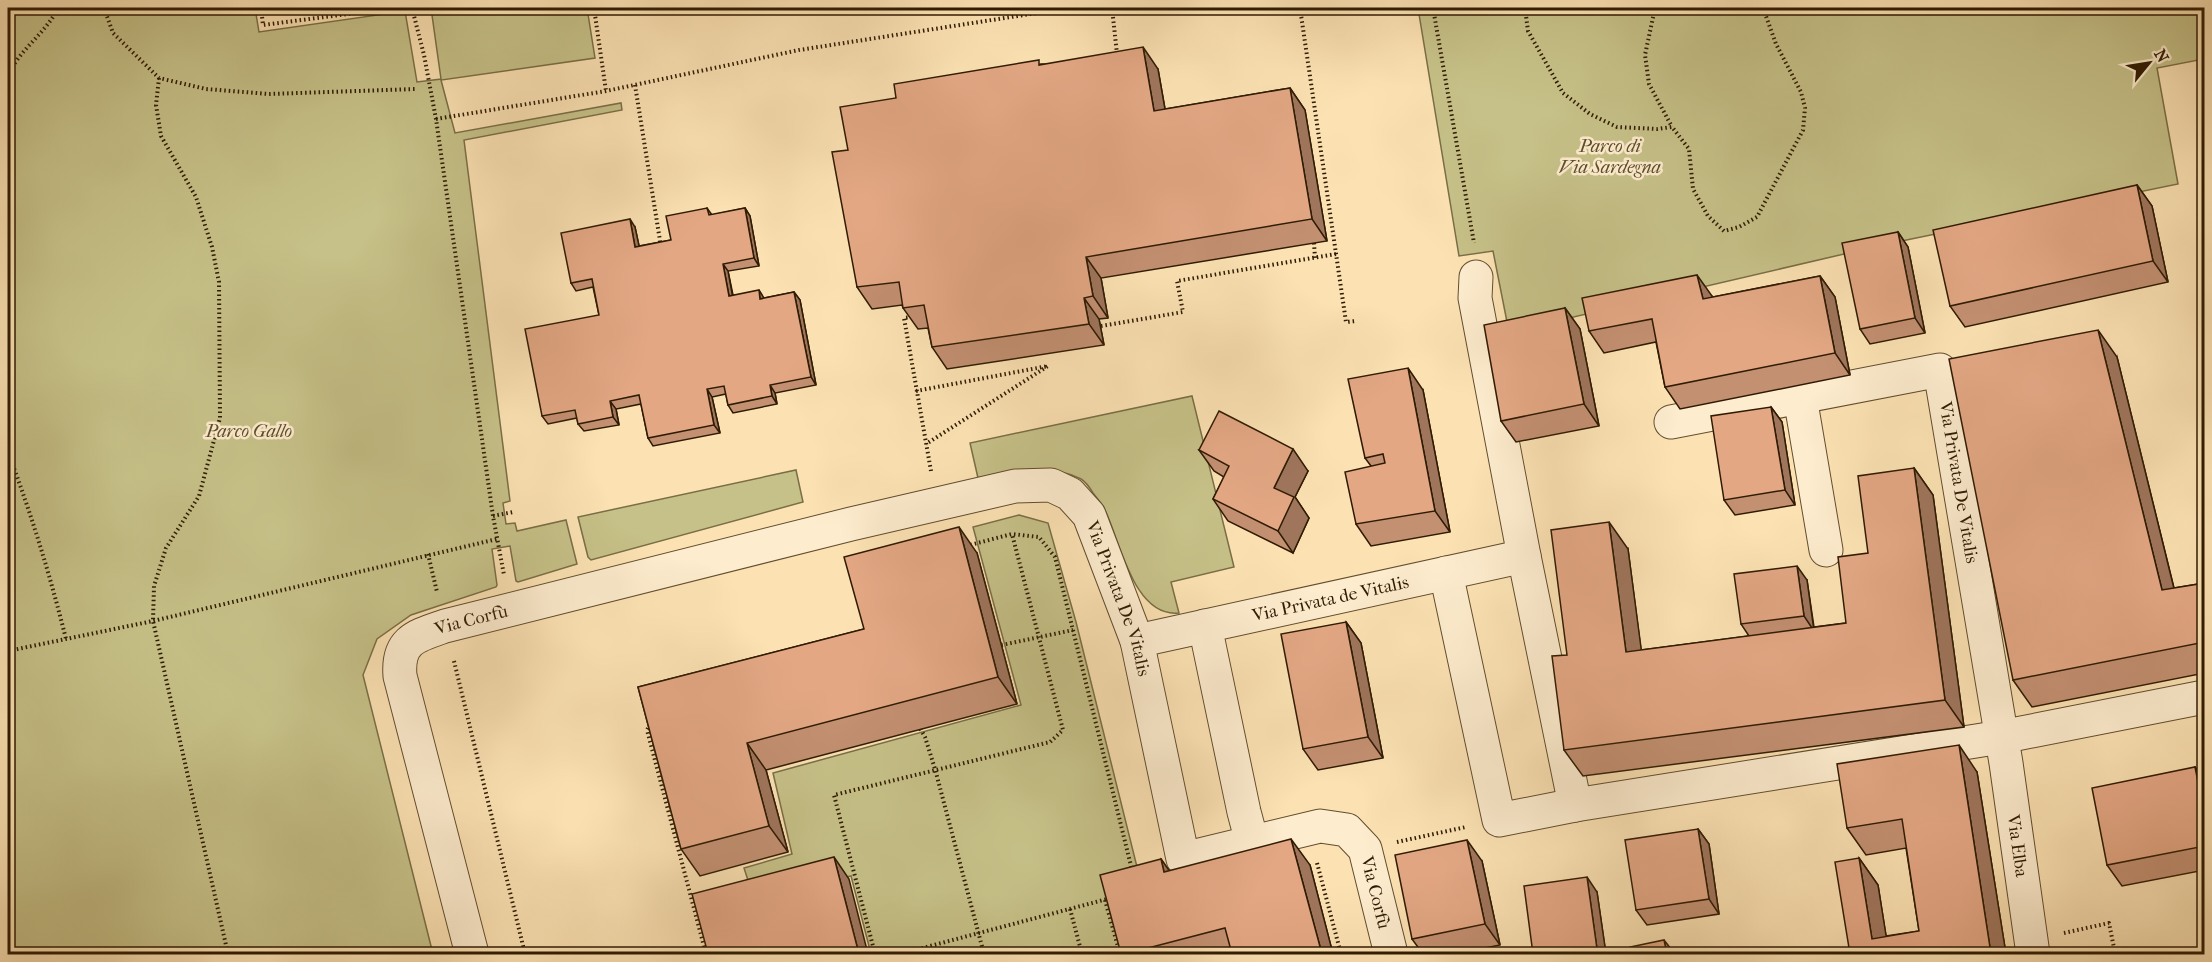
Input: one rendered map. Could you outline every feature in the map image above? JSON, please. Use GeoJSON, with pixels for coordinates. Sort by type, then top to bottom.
{"type":"FeatureCollection","features":[{"type":"Feature","properties":{"kind":"street"},"geometry":{"type":"LineString","coordinates":[[1476,277],[1475,298],[1575,805]]}},
{"type":"Feature","properties":{"kind":"street","name":"Via Privata De Vitalis"},"geometry":{"type":"LineString","coordinates":[[1671,422],[1940,370],[2001,737]]}},
{"type":"Feature","properties":{"kind":"street"},"geometry":{"type":"LineString","coordinates":[[1800,397],[1826,550]]}},
{"type":"Feature","properties":{"kind":"street","name":"Via Privata De Vitalis"},"geometry":{"type":"LineString","coordinates":[[851,524],[1015,486],[1051,485],[1070,494],[1089,515],[1137,641],[1183,859],[1252,842],[1317,842]]}},
{"type":"Feature","properties":{"kind":"street","name":"Via Corfù"},"geometry":{"type":"LineString","coordinates":[[472,954],[400,676],[399,660],[408,643],[420,635],[446,626],[851,524]]}},
{"type":"Feature","properties":{"kind":"street","name":"Via Privata de Vitalis"},"geometry":{"type":"LineString","coordinates":[[1137,641],[1524,555]]}},
{"type":"Feature","properties":{"kind":"street"},"geometry":{"type":"LineString","coordinates":[[1446,573],[1499,820],[1575,805],[2001,737],[2205,697]]}},
{"type":"Feature","properties":{"kind":"street"},"geometry":{"type":"LineString","coordinates":[[1205,626],[1252,842]]}},
{"type":"Feature","properties":{"kind":"street","name":"Via Elba"},"geometry":{"type":"LineString","coordinates":[[2001,737],[2033,954]]}},
{"type":"Feature","properties":{"kind":"street","name":"Via Corfù"},"geometry":{"type":"LineString","coordinates":[[1317,842],[1347,830],[1365,849],[1391,954]]}},
{"type":"Feature","properties":{"kind":"path"},"geometry":{"type":"LineString","coordinates":[[8,75],[14,60],[53,18],[58,8]]}},
{"type":"Feature","properties":{"kind":"path"},"geometry":{"type":"LineString","coordinates":[[104,8],[113,33],[159,78],[206,89],[269,94],[416,89]]}},
{"type":"Feature","properties":{"kind":"path"},"geometry":{"type":"LineString","coordinates":[[261,8],[263,25],[394,8]]}},
{"type":"Feature","properties":{"kind":"path"},"geometry":{"type":"LineString","coordinates":[[412,8],[436,119],[504,580],[491,615]]}},
{"type":"Feature","properties":{"kind":"path"},"geometry":{"type":"LineString","coordinates":[[594,8],[606,91]]}},
{"type":"Feature","properties":{"kind":"path"},"geometry":{"type":"LineString","coordinates":[[436,119],[606,91],[799,50],[1069,8]]}},
{"type":"Feature","properties":{"kind":"path"},"geometry":{"type":"LineString","coordinates":[[1112,8],[1118,64]]}},
{"type":"Feature","properties":{"kind":"path"},"geometry":{"type":"LineString","coordinates":[[1300,8],[1346,322],[1356,321]]}},
{"type":"Feature","properties":{"kind":"path"},"geometry":{"type":"LineString","coordinates":[[1433,8],[1476,253],[1476,277]]}},
{"type":"Feature","properties":{"kind":"path"},"geometry":{"type":"LineString","coordinates":[[1524,8],[1528,31],[1563,93],[1590,114],[1617,127],[1656,129],[1672,127]]}},
{"type":"Feature","properties":{"kind":"path"},"geometry":{"type":"LineString","coordinates":[[1655,8],[1645,55],[1649,84],[1672,127],[1689,149],[1693,189],[1708,216],[1724,231],[1739,227],[1757,217],[1803,130],[1805,108],[1801,92],[1776,44],[1764,8]]}},
{"type":"Feature","properties":{"kind":"path"},"geometry":{"type":"LineString","coordinates":[[159,78],[156,105],[161,136],[196,196],[212,247],[219,282],[220,418],[198,496],[166,548],[154,586],[153,621],[228,954]]}},
{"type":"Feature","properties":{"kind":"path"},"geometry":{"type":"LineString","coordinates":[[635,85],[661,250]]}},
{"type":"Feature","properties":{"kind":"path"},"geometry":{"type":"LineString","coordinates":[[1314,243],[1315,258]]}},
{"type":"Feature","properties":{"kind":"path"},"geometry":{"type":"LineString","coordinates":[[1101,326],[1184,312],[1177,281],[1336,254]]}},
{"type":"Feature","properties":{"kind":"path"},"geometry":{"type":"LineString","coordinates":[[916,316],[904,318],[916,391],[926,444],[1048,366],[916,391]]}},
{"type":"Feature","properties":{"kind":"path"},"geometry":{"type":"LineString","coordinates":[[8,452],[36,528],[66,639]]}},
{"type":"Feature","properties":{"kind":"path"},"geometry":{"type":"LineString","coordinates":[[493,516],[513,512]]}},
{"type":"Feature","properties":{"kind":"path"},"geometry":{"type":"LineString","coordinates":[[961,547],[1012,534],[1039,537],[1054,556],[1134,876]]}},
{"type":"Feature","properties":{"kind":"path"},"geometry":{"type":"LineString","coordinates":[[875,954],[834,795],[1050,742],[1063,730],[1012,534]]}},
{"type":"Feature","properties":{"kind":"path"},"geometry":{"type":"LineString","coordinates":[[8,651],[153,621],[497,539]]}},
{"type":"Feature","properties":{"kind":"path"},"geometry":{"type":"LineString","coordinates":[[428,554],[525,954]]}},
{"type":"Feature","properties":{"kind":"path"},"geometry":{"type":"LineString","coordinates":[[992,648],[1073,630]]}},
{"type":"Feature","properties":{"kind":"path"},"geometry":{"type":"LineString","coordinates":[[913,716],[925,737],[935,769],[984,954]]}},
{"type":"Feature","properties":{"kind":"path"},"geometry":{"type":"LineString","coordinates":[[652,721],[647,730],[706,954]]}},
{"type":"Feature","properties":{"kind":"path"},"geometry":{"type":"LineString","coordinates":[[1365,849],[1499,820]]}},
{"type":"Feature","properties":{"kind":"path"},"geometry":{"type":"LineString","coordinates":[[1317,842],[1341,954]]}},
{"type":"Feature","properties":{"kind":"path"},"geometry":{"type":"LineString","coordinates":[[900,954],[1116,897]]}},
{"type":"Feature","properties":{"kind":"path"},"geometry":{"type":"LineString","coordinates":[[1105,900],[1120,954]]}},
{"type":"Feature","properties":{"kind":"path"},"geometry":{"type":"LineString","coordinates":[[1070,909],[1082,954]]}},
{"type":"Feature","properties":{"kind":"path"},"geometry":{"type":"LineString","coordinates":[[2064,933],[2109,923],[2114,948]]}},
{"type":"Feature","properties":{"kind":"green space","name":"Parco Gallo"},"geometry":{"type":"Polygon","coordinates":[[[8,8],[255,8],[259,32],[405,11],[417,82],[441,79],[431,8],[587,8],[595,58],[441,80],[455,133],[621,103],[622,110],[464,140],[510,501],[503,503],[506,524],[515,523],[517,531],[566,520],[577,564],[518,582],[510,546],[492,549],[496,587],[411,615],[377,639],[363,675],[433,954],[8,954],[8,8]]]}},
{"type":"Feature","properties":{"kind":"green space","name":"Parco di Via Sardegna"},"geometry":{"type":"Polygon","coordinates":[[[1418,8],[2204,8],[2204,59],[2157,68],[2178,184],[1887,244],[1509,332],[1493,251],[1459,256],[1418,8]]]}},
{"type":"Feature","properties":{"kind":"green space"},"geometry":{"type":"Polygon","coordinates":[[[1192,396],[1234,567],[1171,582],[1179,613],[1163,611],[1150,603],[1139,590],[1130,574],[1104,508],[1081,479],[1043,469],[978,478],[970,443],[1192,396]]]}},
{"type":"Feature","properties":{"kind":"green space"},"geometry":{"type":"Polygon","coordinates":[[[796,470],[803,502],[591,560],[588,557],[578,517],[796,470]]]}},
{"type":"Feature","properties":{"kind":"green space"},"geometry":{"type":"Polygon","coordinates":[[[1019,515],[1048,523],[1076,622],[1143,891],[1128,954],[871,954],[851,876],[754,899],[744,868],[792,854],[773,773],[1021,705],[973,527],[1019,515]]]}},
{"type":"Feature","properties":{"kind":"building"},"geometry":{"type":"Polygon","coordinates":[[[1143,47],[1154,111],[1290,88],[1312,219],[1086,257],[1093,296],[1084,298],[1089,324],[932,347],[924,305],[903,308],[899,282],[857,287],[832,152],[848,150],[840,107],[896,98],[894,84],[1039,60],[1039,65],[1143,47]]]}},
{"type":"Feature","properties":{"kind":"building"},"geometry":{"type":"Polygon","coordinates":[[[2137,185],[2153,261],[1950,306],[1933,230],[2137,185]]]}},
{"type":"Feature","properties":{"kind":"building"},"geometry":{"type":"Polygon","coordinates":[[[707,208],[709,215],[745,208],[754,258],[723,264],[729,296],[759,290],[760,299],[794,292],[811,377],[770,385],[772,396],[728,405],[724,386],[707,389],[714,425],[648,438],[639,395],[610,401],[613,417],[578,424],[575,410],[542,416],[525,329],[599,315],[592,279],[571,283],[561,233],[630,219],[635,247],[671,240],[666,216],[707,208]]]}},
{"type":"Feature","properties":{"kind":"building"},"geometry":{"type":"Polygon","coordinates":[[[1898,232],[1915,318],[1860,329],[1842,243],[1898,232]]]}},
{"type":"Feature","properties":{"kind":"building"},"geometry":{"type":"Polygon","coordinates":[[[1697,275],[1703,299],[1820,276],[1835,353],[1665,387],[1652,319],[1589,331],[1582,298],[1697,275]]]}},
{"type":"Feature","properties":{"kind":"building"},"geometry":{"type":"Polygon","coordinates":[[[1565,308],[1584,404],[1501,421],[1484,325],[1565,308]]]}},
{"type":"Feature","properties":{"kind":"building"},"geometry":{"type":"Polygon","coordinates":[[[2098,330],[2162,590],[2205,583],[2205,642],[2013,680],[1949,359],[2098,330]]]}},
{"type":"Feature","properties":{"kind":"building"},"geometry":{"type":"Polygon","coordinates":[[[1408,368],[1435,511],[1356,524],[1345,472],[1385,463],[1383,454],[1365,458],[1348,379],[1408,368]]]}},
{"type":"Feature","properties":{"kind":"building"},"geometry":{"type":"Polygon","coordinates":[[[1771,407],[1785,490],[1724,500],[1711,416],[1771,407]]]}},
{"type":"Feature","properties":{"kind":"building"},"geometry":{"type":"Polygon","coordinates":[[[1219,411],[1293,449],[1274,488],[1294,497],[1278,531],[1213,499],[1229,466],[1199,450],[1219,411]]]}},
{"type":"Feature","properties":{"kind":"building"},"geometry":{"type":"Polygon","coordinates":[[[1914,468],[1945,700],[1564,750],[1552,656],[1567,655],[1551,530],[1609,522],[1626,652],[1846,623],[1838,557],[1868,553],[1858,476],[1914,468]]]}},
{"type":"Feature","properties":{"kind":"building"},"geometry":{"type":"Polygon","coordinates":[[[959,527],[998,677],[747,743],[769,826],[681,849],[638,687],[864,629],[844,557],[959,527]]]}},
{"type":"Feature","properties":{"kind":"building"},"geometry":{"type":"Polygon","coordinates":[[[1797,566],[1804,616],[1741,624],[1734,574],[1797,566]]]}},
{"type":"Feature","properties":{"kind":"building"},"geometry":{"type":"Polygon","coordinates":[[[1346,622],[1368,737],[1303,749],[1281,634],[1346,622]]]}},
{"type":"Feature","properties":{"kind":"building"},"geometry":{"type":"Polygon","coordinates":[[[1959,745],[1991,954],[1850,954],[1835,862],[1859,858],[1872,939],[1919,931],[1902,819],[1847,828],[1837,764],[1959,745]]]}},
{"type":"Feature","properties":{"kind":"building"},"geometry":{"type":"Polygon","coordinates":[[[2195,767],[2205,817],[2205,846],[2107,865],[2092,788],[2195,767]]]}},
{"type":"Feature","properties":{"kind":"building"},"geometry":{"type":"Polygon","coordinates":[[[1698,829],[1709,899],[1636,910],[1625,840],[1698,829]]]}},
{"type":"Feature","properties":{"kind":"building"},"geometry":{"type":"Polygon","coordinates":[[[1291,839],[1322,954],[1232,954],[1225,928],[1121,954],[1100,875],[1161,859],[1164,872],[1291,839]]]}},
{"type":"Feature","properties":{"kind":"building"},"geometry":{"type":"Polygon","coordinates":[[[1467,840],[1485,924],[1412,939],[1395,855],[1467,840]]]}},
{"type":"Feature","properties":{"kind":"building"},"geometry":{"type":"Polygon","coordinates":[[[834,857],[859,954],[708,954],[692,894],[834,857]]]}},
{"type":"Feature","properties":{"kind":"building"},"geometry":{"type":"Polygon","coordinates":[[[1587,877],[1597,949],[1533,954],[1524,886],[1587,877]]]}},
{"type":"Feature","properties":{"kind":"building"},"geometry":{"type":"Polygon","coordinates":[[[1664,940],[1667,954],[1632,954],[1630,947],[1664,940]]]}}]}
